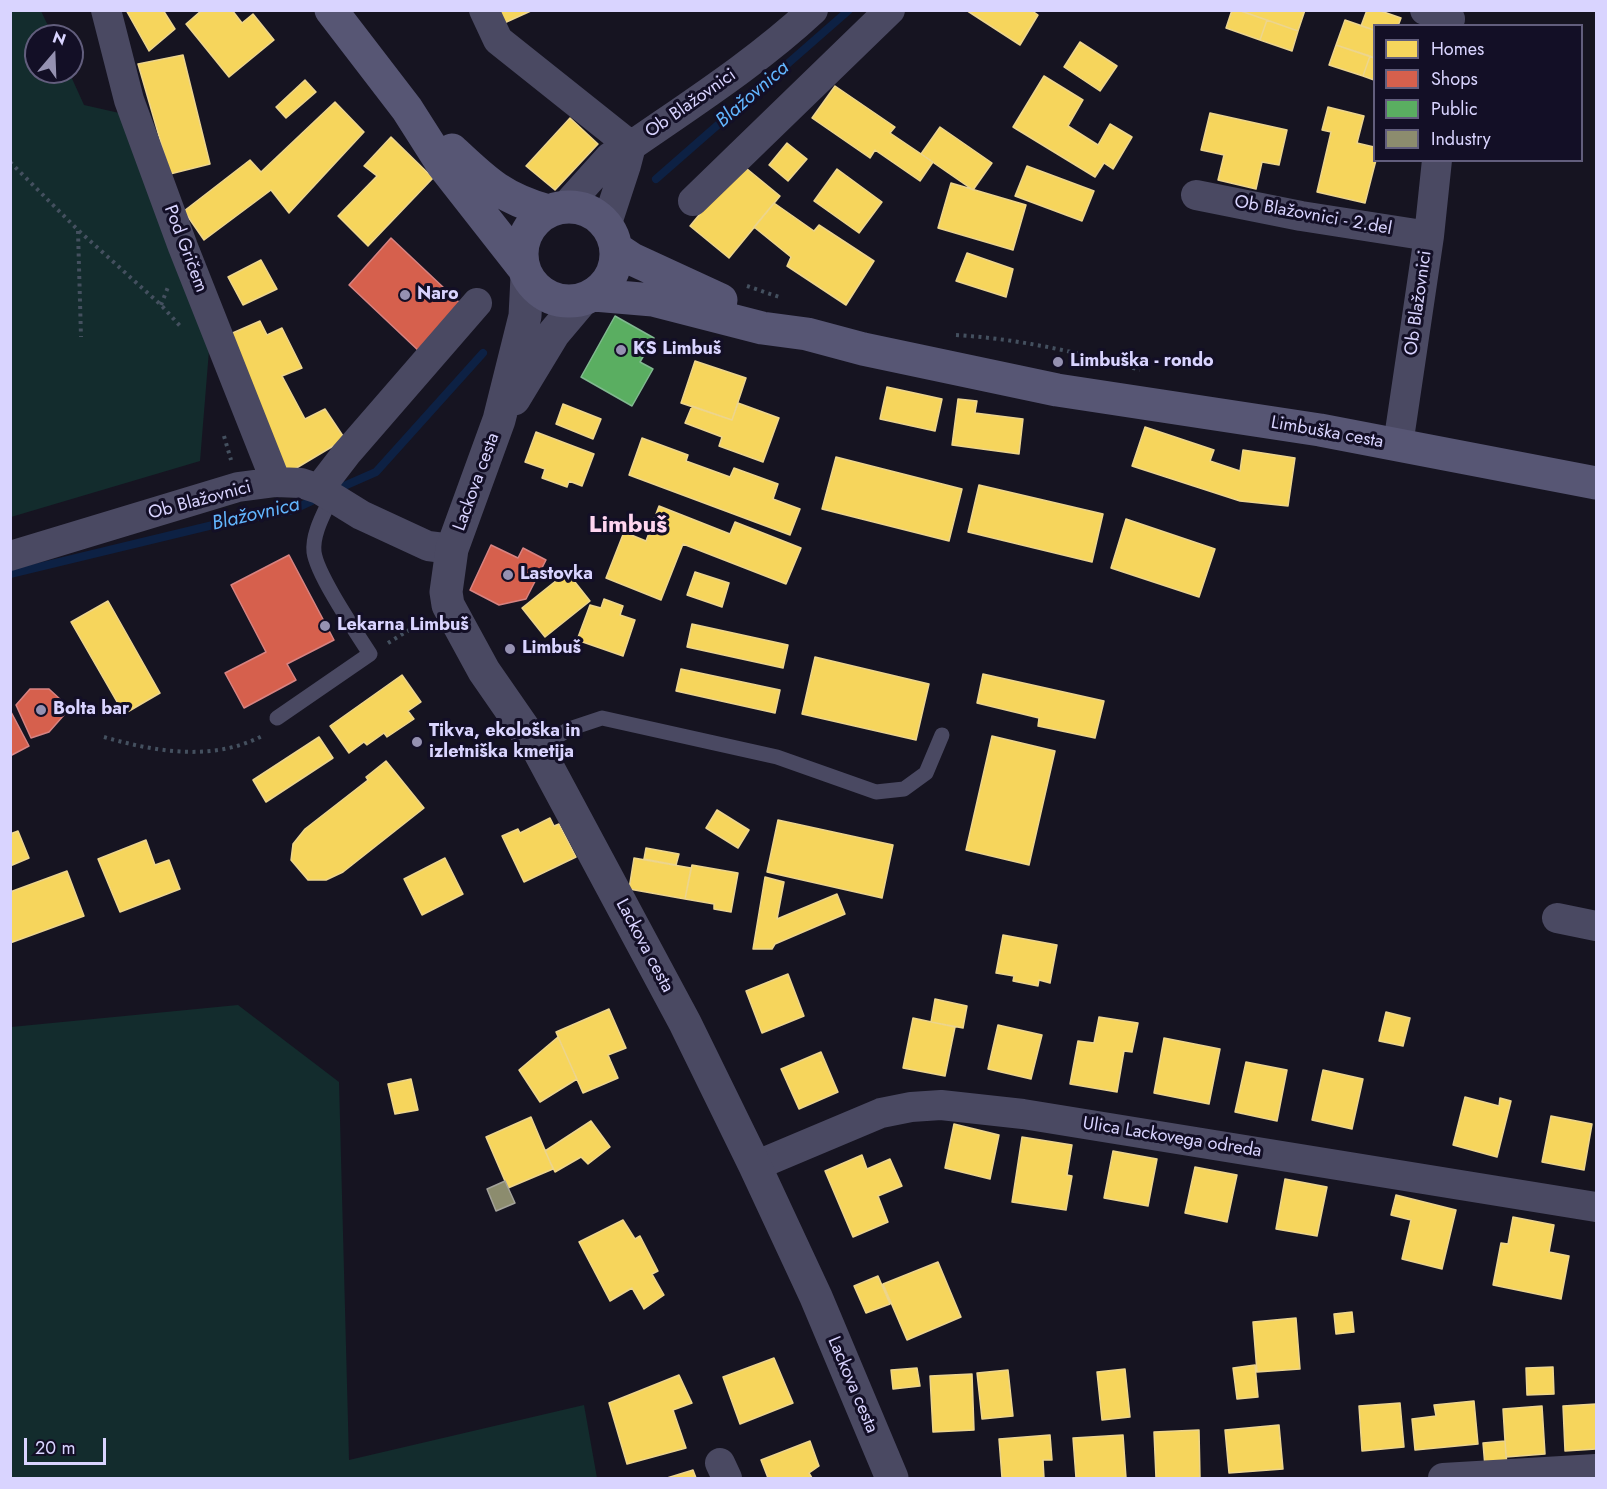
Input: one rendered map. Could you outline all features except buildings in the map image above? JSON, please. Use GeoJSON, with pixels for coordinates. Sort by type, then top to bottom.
{"type":"FeatureCollection","features":[{"type":"Feature","properties":{"kind":"main road"},"geometry":{"type":"LineString","coordinates":[[332,10],[407,109],[442,164],[537,287],[549,295],[565,300],[588,298],[653,300],[762,328],[807,334]]}},
{"type":"Feature","properties":{"kind":"main road"},"geometry":{"type":"LineString","coordinates":[[407,109],[501,193],[514,200],[557,209],[581,209],[593,213],[632,259],[695,290],[807,334]]}},
{"type":"Feature","properties":{"kind":"main road"},"geometry":{"type":"LineString","coordinates":[[525,272],[522,246],[527,232],[535,220],[557,209]]}},
{"type":"Feature","properties":{"kind":"main road"},"geometry":{"type":"LineString","coordinates":[[588,298],[612,277],[616,265],[612,236]]}},
{"type":"Feature","properties":{"kind":"main road","name":"Limbuška cesta"},"geometry":{"type":"LineString","coordinates":[[807,334],[863,349],[1057,390],[1320,430],[1596,483]]}},
{"type":"Feature","properties":{"kind":"street","name":"Pod Gričem"},"geometry":{"type":"LineString","coordinates":[[106,10],[129,100],[183,247],[310,493]]}},
{"type":"Feature","properties":{"kind":"street"},"geometry":{"type":"LineString","coordinates":[[484,10],[498,40],[631,146],[610,157],[557,209]]}},
{"type":"Feature","properties":{"kind":"street","name":"Ob Blažovnici"},"geometry":{"type":"LineString","coordinates":[[612,236],[631,146],[782,39],[813,10]]}},
{"type":"Feature","properties":{"kind":"street"},"geometry":{"type":"LineString","coordinates":[[693,201],[890,10]]}},
{"type":"Feature","properties":{"kind":"street","name":"Ob Blažovnici"},"geometry":{"type":"LineString","coordinates":[[1398,445],[1429,236],[1437,162]]}},
{"type":"Feature","properties":{"kind":"street","name":"Ob Blažovnici - 2.del"},"geometry":{"type":"LineString","coordinates":[[1196,195],[1301,216],[1429,236]]}},
{"type":"Feature","properties":{"kind":"street"},"geometry":{"type":"LineString","coordinates":[[500,420],[525,316],[525,272]]}},
{"type":"Feature","properties":{"kind":"street"},"geometry":{"type":"LineString","coordinates":[[500,420],[554,333],[588,298]]}},
{"type":"Feature","properties":{"kind":"street"},"geometry":{"type":"LineString","coordinates":[[452,549],[428,546],[310,493],[477,303]]}},
{"type":"Feature","properties":{"kind":"street","name":"Lackova cesta"},"geometry":{"type":"LineString","coordinates":[[500,420],[452,549],[446,592],[448,605],[484,671],[538,748],[642,940],[706,1065],[816,1297],[892,1479]]}},
{"type":"Feature","properties":{"kind":"street","name":"Ob Blažovnici"},"geometry":{"type":"LineString","coordinates":[[10,556],[238,487],[310,493]]}},
{"type":"Feature","properties":{"kind":"street"},"geometry":{"type":"LineString","coordinates":[[1557,918],[1596,926]]}},
{"type":"Feature","properties":{"kind":"street","name":"Ulica Lackovega odreda"},"geometry":{"type":"LineString","coordinates":[[755,1166],[881,1113],[911,1107],[941,1105],[1034,1116],[1596,1207]]}},
{"type":"Feature","properties":{"kind":"street"},"geometry":{"type":"LineString","coordinates":[[1443,1479],[1596,1469]]}},
{"type":"Feature","properties":{"kind":"lane"},"geometry":{"type":"LineString","coordinates":[[277,718],[370,654],[319,570],[314,552],[315,535],[310,493]]}},
{"type":"Feature","properties":{"kind":"lane"},"geometry":{"type":"LineString","coordinates":[[538,748],[569,729],[602,718],[777,757],[876,792],[904,789],[926,773],[942,735]]}},
{"type":"Feature","properties":{"kind":"path"},"geometry":{"type":"LineString","coordinates":[[10,162],[78,230],[161,305],[189,334]]}},
{"type":"Feature","properties":{"kind":"path"},"geometry":{"type":"LineString","coordinates":[[78,230],[81,337]]}},
{"type":"Feature","properties":{"kind":"path"},"geometry":{"type":"LineString","coordinates":[[745,285],[788,300]]}},
{"type":"Feature","properties":{"kind":"path"},"geometry":{"type":"LineString","coordinates":[[953,335],[1041,345],[1080,353],[1150,373]]}},
{"type":"Feature","properties":{"kind":"path"},"geometry":{"type":"LineString","coordinates":[[224,433],[238,487]]}},
{"type":"Feature","properties":{"kind":"path"},"geometry":{"type":"LineString","coordinates":[[370,654],[428,618]]}},
{"type":"Feature","properties":{"kind":"path"},"geometry":{"type":"LineString","coordinates":[[104,737],[162,751],[189,753],[220,750],[245,744],[264,735],[277,718]]}},
{"type":"Feature","properties":{"kind":"green space"},"geometry":{"type":"Polygon","coordinates":[[[11,11],[41,11],[47,24],[24,24],[24,84],[74,84],[84,105],[128,115],[211,326],[200,461],[11,517],[11,11]]]}},
{"type":"Feature","properties":{"kind":"green space"},"geometry":{"type":"Polygon","coordinates":[[[238,1005],[339,1082],[349,1460],[584,1405],[597,1478],[11,1478],[11,1027],[238,1005]]]}},
{"type":"Feature","properties":{"kind":"waterway","name":"Blažovnica"},"geometry":{"type":"LineString","coordinates":[[656,179],[849,10]]}},
{"type":"Feature","properties":{"kind":"waterway","name":"Blažovnica"},"geometry":{"type":"LineString","coordinates":[[335,490],[376,472],[483,353]]}},
{"type":"Feature","properties":{"kind":"waterway","name":"Blažovnica"},"geometry":{"type":"LineString","coordinates":[[10,574],[213,525],[290,511],[318,498]]}},
{"type":"Feature","properties":{"kind":"place","name":"Naro"},"geometry":{"type":"Point","coordinates":[405,295]}},
{"type":"Feature","properties":{"kind":"place","name":"KS Limbuš"},"geometry":{"type":"Point","coordinates":[621,350]}},
{"type":"Feature","properties":{"kind":"place","name":"Limbuška - rondo"},"geometry":{"type":"Point","coordinates":[1058,362]}},
{"type":"Feature","properties":{"kind":"place","name":"Lastovka"},"geometry":{"type":"Point","coordinates":[508,575]}},
{"type":"Feature","properties":{"kind":"place","name":"Lekarna Limbuš"},"geometry":{"type":"Point","coordinates":[325,626]}},
{"type":"Feature","properties":{"kind":"place","name":"Limbuš"},"geometry":{"type":"Point","coordinates":[510,649]}},
{"type":"Feature","properties":{"kind":"place","name":"Bolta bar"},"geometry":{"type":"Point","coordinates":[41,710]}},
{"type":"Feature","properties":{"kind":"place","name":"Tikva, ekološka in izletniška kmetija"},"geometry":{"type":"Point","coordinates":[417,742]}},
{"type":"Feature","properties":{"kind":"district","name":"Limbuš"},"geometry":{"type":"Point","coordinates":[628,526]}}]}
